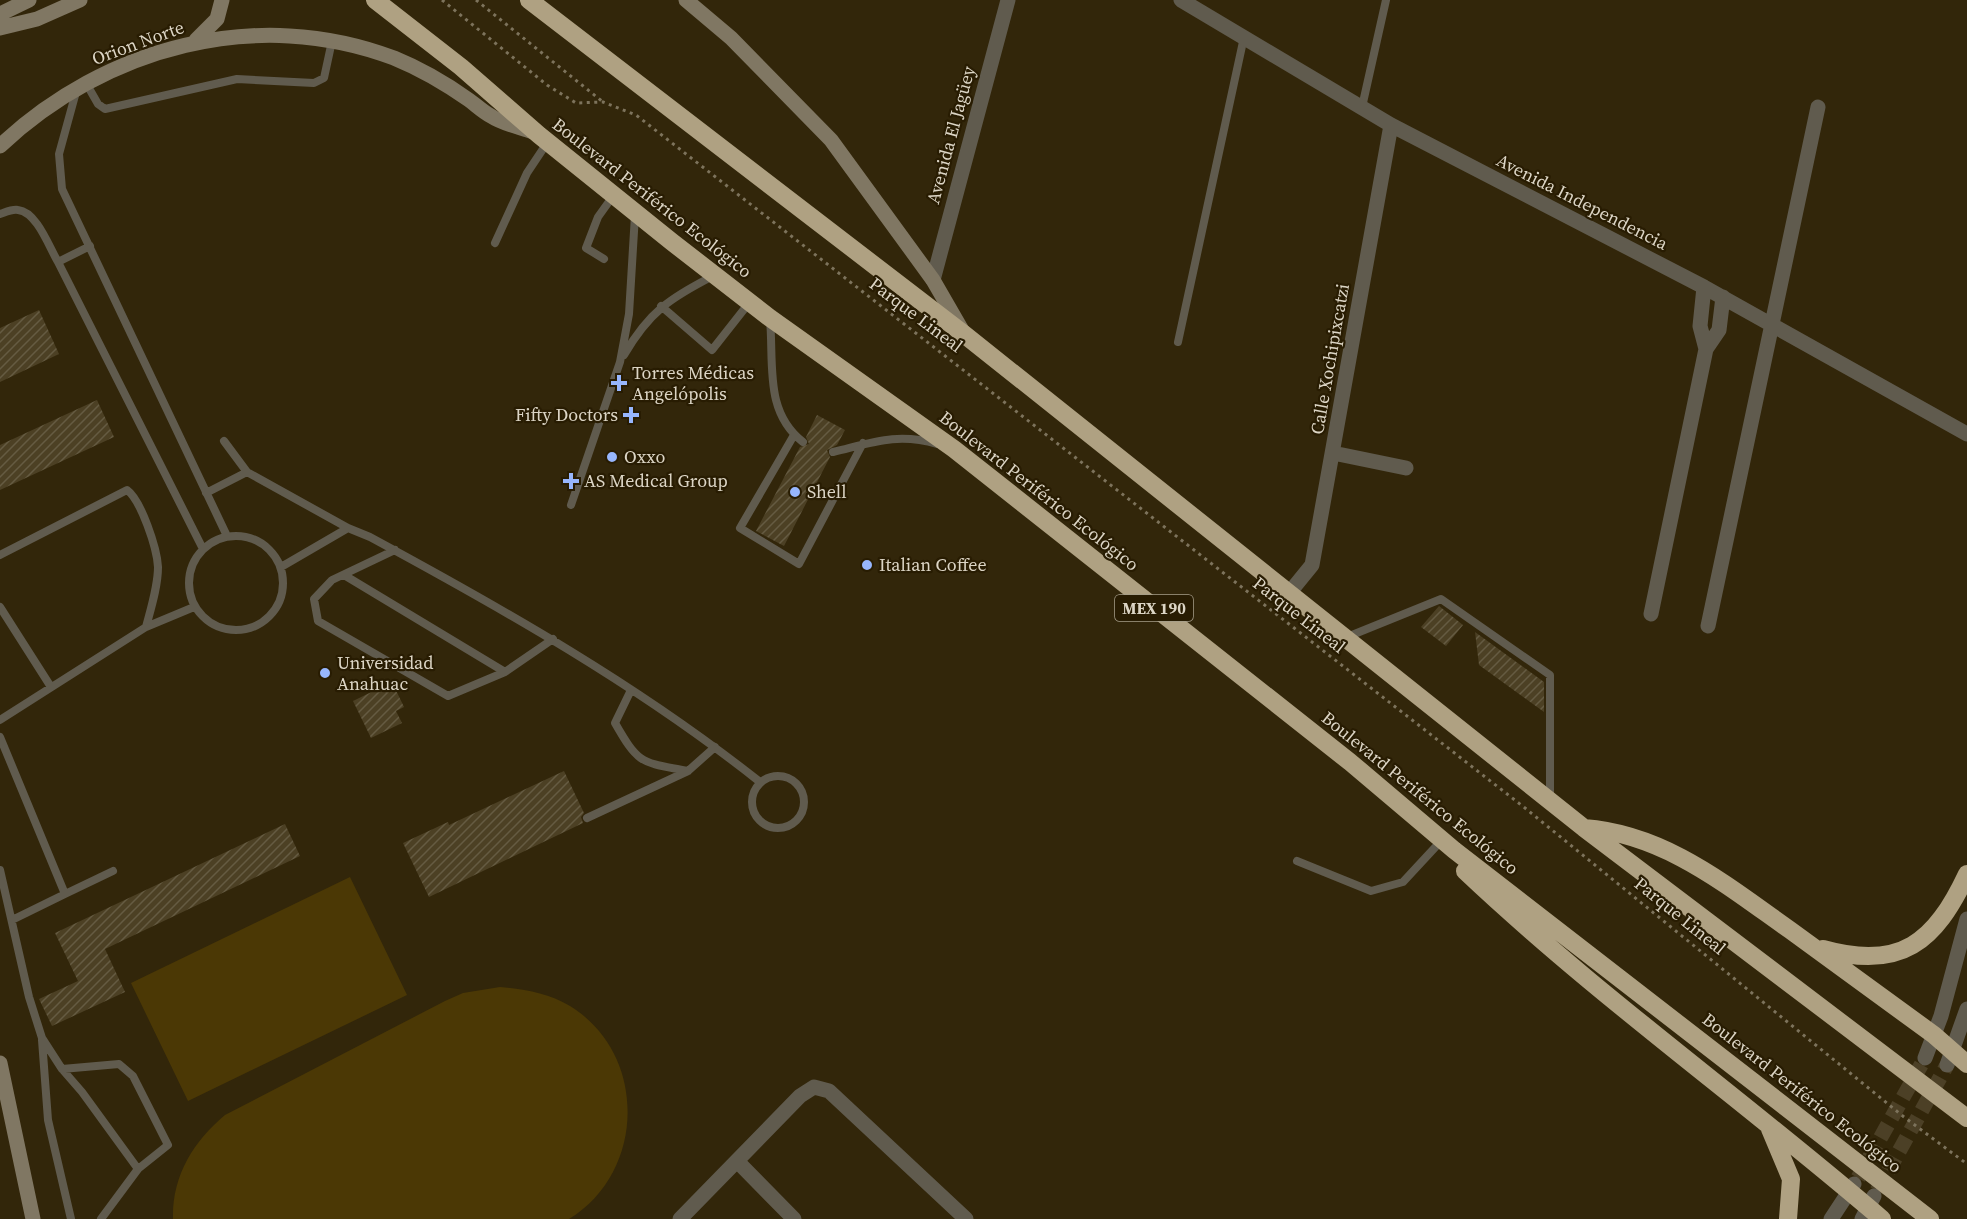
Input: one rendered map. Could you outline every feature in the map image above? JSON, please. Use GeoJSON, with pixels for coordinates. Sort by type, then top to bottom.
{"type":"FeatureCollection","features":[{"type":"Feature","properties":{"kind":"highway","name":"Boulevard Periférico Ecológico"},"geometry":{"type":"LineString","coordinates":[[375,0],[461,67],[613,196],[770,318],[954,449],[1350,762],[1448,845],[1930,1219]]}},
{"type":"Feature","properties":{"kind":"highway"},"geometry":{"type":"LineString","coordinates":[[529,0],[965,335],[1584,828],[1967,1118]]}},
{"type":"Feature","properties":{"kind":"highway"},"geometry":{"type":"LineString","coordinates":[[1584,828],[1615,830],[1683,858],[1722,881],[1934,1035],[1950,1058],[1967,1064]]}},
{"type":"Feature","properties":{"kind":"highway"},"geometry":{"type":"LineString","coordinates":[[1448,845],[1462,868],[1497,902],[1567,962],[1852,1188],[1882,1219]]}},
{"type":"Feature","properties":{"kind":"highway"},"geometry":{"type":"LineString","coordinates":[[1808,943],[1840,954],[1857,956],[1883,955],[1908,949],[1922,941],[1944,917],[1967,874]]}},
{"type":"Feature","properties":{"kind":"highway"},"geometry":{"type":"LineString","coordinates":[[1767,1122],[1791,1179],[1788,1219]]}},
{"type":"Feature","properties":{"kind":"street"},"geometry":{"type":"LineString","coordinates":[[0,17],[37,19],[80,0]]}},
{"type":"Feature","properties":{"kind":"street"},"geometry":{"type":"LineString","coordinates":[[191,43],[210,29],[217,19],[222,0]]}},
{"type":"Feature","properties":{"kind":"street"},"geometry":{"type":"LineString","coordinates":[[686,0],[731,38],[831,140],[933,280],[965,335]]}},
{"type":"Feature","properties":{"kind":"street","name":"Avenida El Jagüey"},"geometry":{"type":"LineString","coordinates":[[933,280],[1008,0]]}},
{"type":"Feature","properties":{"kind":"street","name":"Avenida Independencia"},"geometry":{"type":"LineString","coordinates":[[1181,0],[1391,125],[1723,297],[1967,434]]}},
{"type":"Feature","properties":{"kind":"street"},"geometry":{"type":"LineString","coordinates":[[0,17],[20,2]]}},
{"type":"Feature","properties":{"kind":"street","name":"Orion Norte"},"geometry":{"type":"LineString","coordinates":[[0,146],[30,118],[82,84],[149,56],[191,43],[242,35],[271,34],[332,41],[393,58],[422,70],[491,117],[543,138]]}},
{"type":"Feature","properties":{"kind":"street"},"geometry":{"type":"LineString","coordinates":[[1708,626],[1818,107]]}},
{"type":"Feature","properties":{"kind":"street","name":"Calle Xochipixcatzi"},"geometry":{"type":"LineString","coordinates":[[1290,592],[1312,565],[1391,125]]}},
{"type":"Feature","properties":{"kind":"street"},"geometry":{"type":"LineString","coordinates":[[1704,287],[1700,326],[1706,349]]}},
{"type":"Feature","properties":{"kind":"street"},"geometry":{"type":"LineString","coordinates":[[1651,614],[1706,349],[1719,330],[1723,297]]}},
{"type":"Feature","properties":{"kind":"street"},"geometry":{"type":"LineString","coordinates":[[1333,453],[1406,468]]}},
{"type":"Feature","properties":{"kind":"street"},"geometry":{"type":"LineString","coordinates":[[1926,1058],[1967,919]]}},
{"type":"Feature","properties":{"kind":"street"},"geometry":{"type":"LineString","coordinates":[[1950,1058],[1967,1009]]}},
{"type":"Feature","properties":{"kind":"street"},"geometry":{"type":"LineString","coordinates":[[0,1063],[33,1219]]}},
{"type":"Feature","properties":{"kind":"street"},"geometry":{"type":"LineString","coordinates":[[680,1219],[800,1096],[814,1087],[828,1091],[966,1219]]}},
{"type":"Feature","properties":{"kind":"street"},"geometry":{"type":"LineString","coordinates":[[737,1161],[794,1219]]}},
{"type":"Feature","properties":{"kind":"street"},"geometry":{"type":"LineString","coordinates":[[1831,1219],[1852,1188]]}},
{"type":"Feature","properties":{"kind":"lane"},"geometry":{"type":"LineString","coordinates":[[1362,107],[1386,0]]}},
{"type":"Feature","properties":{"kind":"lane"},"geometry":{"type":"LineString","coordinates":[[1179,342],[1244,38]]}},
{"type":"Feature","properties":{"kind":"lane"},"geometry":{"type":"LineString","coordinates":[[82,84],[105,109],[237,80],[314,83],[324,78],[332,41]]}},
{"type":"Feature","properties":{"kind":"lane"},"geometry":{"type":"LineString","coordinates":[[82,84],[59,154],[62,189],[227,536]]}},
{"type":"Feature","properties":{"kind":"lane"},"geometry":{"type":"LineString","coordinates":[[495,243],[543,138]]}},
{"type":"Feature","properties":{"kind":"lane"},"geometry":{"type":"LineString","coordinates":[[604,260],[586,248],[598,218],[613,196]]}},
{"type":"Feature","properties":{"kind":"lane"},"geometry":{"type":"LineString","coordinates":[[0,214],[16,209],[24,211],[33,219],[58,262],[203,549]]}},
{"type":"Feature","properties":{"kind":"lane"},"geometry":{"type":"LineString","coordinates":[[571,504],[620,362],[629,314],[635,213]]}},
{"type":"Feature","properties":{"kind":"lane"},"geometry":{"type":"LineString","coordinates":[[58,262],[90,246]]}},
{"type":"Feature","properties":{"kind":"lane"},"geometry":{"type":"LineString","coordinates":[[620,362],[642,325],[661,306],[673,296],[715,274]]}},
{"type":"Feature","properties":{"kind":"lane"},"geometry":{"type":"LineString","coordinates":[[661,306],[712,350],[750,302]]}},
{"type":"Feature","properties":{"kind":"lane"},"geometry":{"type":"LineString","coordinates":[[770,318],[775,404],[785,425],[803,442]]}},
{"type":"Feature","properties":{"kind":"lane"},"geometry":{"type":"LineString","coordinates":[[794,435],[740,528],[799,564],[863,443]]}},
{"type":"Feature","properties":{"kind":"lane"},"geometry":{"type":"LineString","coordinates":[[833,452],[877,439],[911,439],[954,449]]}},
{"type":"Feature","properties":{"kind":"lane"},"geometry":{"type":"LineString","coordinates":[[224,441],[248,472],[348,528],[396,550],[553,639],[715,747],[760,782]]}},
{"type":"Feature","properties":{"kind":"lane"},"geometry":{"type":"LineString","coordinates":[[206,493],[248,472]]}},
{"type":"Feature","properties":{"kind":"lane"},"geometry":{"type":"LineString","coordinates":[[0,555],[127,490],[134,495],[148,529],[158,566],[147,627]]}},
{"type":"Feature","properties":{"kind":"lane"},"geometry":{"type":"LineString","coordinates":[[281,567],[348,528]]}},
{"type":"Feature","properties":{"kind":"lane"},"geometry":{"type":"LineString","coordinates":[[227,536],[244,536],[260,542],[273,553],[281,567],[284,583],[281,598],[268,617],[248,629],[232,630],[217,627],[204,619],[194,607],[189,592],[189,576],[193,561],[203,549],[227,536]]}},
{"type":"Feature","properties":{"kind":"lane"},"geometry":{"type":"LineString","coordinates":[[396,550],[324,586],[314,599],[318,621],[448,696],[505,672],[553,639]]}},
{"type":"Feature","properties":{"kind":"lane"},"geometry":{"type":"LineString","coordinates":[[344,574],[505,672]]}},
{"type":"Feature","properties":{"kind":"lane"},"geometry":{"type":"LineString","coordinates":[[1346,638],[1442,599],[1550,675],[1550,799]]}},
{"type":"Feature","properties":{"kind":"lane"},"geometry":{"type":"LineString","coordinates":[[0,607],[51,687]]}},
{"type":"Feature","properties":{"kind":"lane"},"geometry":{"type":"LineString","coordinates":[[0,720],[147,627],[194,607]]}},
{"type":"Feature","properties":{"kind":"lane"},"geometry":{"type":"LineString","coordinates":[[631,690],[615,723],[632,752],[647,763],[688,771]]}},
{"type":"Feature","properties":{"kind":"lane"},"geometry":{"type":"LineString","coordinates":[[0,738],[65,894]]}},
{"type":"Feature","properties":{"kind":"lane"},"geometry":{"type":"LineString","coordinates":[[587,818],[688,771],[715,747]]}},
{"type":"Feature","properties":{"kind":"lane"},"geometry":{"type":"LineString","coordinates":[[778,776],[794,781],[804,794],[804,811],[794,824],[778,829],[762,824],[753,811],[753,794],[760,782],[778,776]]}},
{"type":"Feature","properties":{"kind":"lane"},"geometry":{"type":"LineString","coordinates":[[1297,861],[1371,891],[1403,882],[1448,845]]}},
{"type":"Feature","properties":{"kind":"lane"},"geometry":{"type":"LineString","coordinates":[[0,870],[29,997],[42,1038],[48,1120],[71,1219]]}},
{"type":"Feature","properties":{"kind":"lane"},"geometry":{"type":"LineString","coordinates":[[12,920],[113,871]]}},
{"type":"Feature","properties":{"kind":"lane"},"geometry":{"type":"LineString","coordinates":[[42,1038],[62,1069],[82,1092],[138,1169]]}},
{"type":"Feature","properties":{"kind":"lane"},"geometry":{"type":"LineString","coordinates":[[62,1069],[119,1064],[133,1076],[168,1145],[138,1169],[101,1219]]}},
{"type":"Feature","properties":{"kind":"path","name":"Parque Lineal"},"geometry":{"type":"LineString","coordinates":[[442,0],[576,103],[603,102]]}},
{"type":"Feature","properties":{"kind":"path","name":"Parque Lineal"},"geometry":{"type":"LineString","coordinates":[[476,0],[603,102],[636,115],[946,355],[1525,808],[1904,1117],[1967,1164]]}},
{"type":"Feature","properties":{"kind":"shaded area"},"geometry":{"type":"Polygon","coordinates":[[[350,877],[407,995],[188,1101],[131,983],[350,877]]]}},
{"type":"Feature","properties":{"kind":"shaded area"},"geometry":{"type":"Polygon","coordinates":[[[500,987],[536,992],[570,1006],[596,1027],[614,1053],[624,1082],[628,1113],[624,1144],[613,1173],[594,1198],[569,1219],[173,1219],[176,1188],[187,1161],[203,1137],[225,1115],[445,1001],[463,993],[500,987]]]}},
{"type":"Feature","properties":{"kind":"building"},"geometry":{"type":"Polygon","coordinates":[[[39,310],[59,354],[0,382],[0,328],[39,310]]]}},
{"type":"Feature","properties":{"kind":"building"},"geometry":{"type":"Polygon","coordinates":[[[97,400],[114,437],[0,490],[0,445],[97,400]]]}},
{"type":"Feature","properties":{"kind":"building","name":"Shell"},"geometry":{"type":"Polygon","coordinates":[[[817,415],[845,430],[837,445],[827,450],[830,457],[784,546],[756,531],[800,447],[809,444],[806,437],[817,415]]]}},
{"type":"Feature","properties":{"kind":"building"},"geometry":{"type":"Polygon","coordinates":[[[1439,606],[1463,625],[1446,646],[1421,627],[1439,606]]]}},
{"type":"Feature","properties":{"kind":"building"},"geometry":{"type":"Polygon","coordinates":[[[1475,632],[1544,682],[1544,712],[1479,665],[1475,632]]]}},
{"type":"Feature","properties":{"kind":"building"},"geometry":{"type":"Polygon","coordinates":[[[392,682],[404,707],[396,711],[402,723],[371,738],[353,701],[392,682]]]}},
{"type":"Feature","properties":{"kind":"building"},"geometry":{"type":"Polygon","coordinates":[[[564,771],[584,813],[581,817],[583,823],[429,897],[403,843],[448,822],[449,825],[564,771]]]}},
{"type":"Feature","properties":{"kind":"building"},"geometry":{"type":"Polygon","coordinates":[[[285,824],[300,856],[105,949],[125,992],[52,1026],[39,999],[78,981],[55,933],[285,824]]]}},
{"type":"Feature","properties":{"kind":"tunnel"},"geometry":{"type":"LineString","coordinates":[[1858,1178],[1925,1058]]}},
{"type":"Feature","properties":{"kind":"tunnel"},"geometry":{"type":"LineString","coordinates":[[1877,1191],[1947,1065]]}},
{"type":"Feature","properties":{"kind":"place","name":"Torres Médicas Angelópolis"},"geometry":{"type":"Point","coordinates":[619,383]}},
{"type":"Feature","properties":{"kind":"place","name":"Fifty Doctors"},"geometry":{"type":"Point","coordinates":[631,415]}},
{"type":"Feature","properties":{"kind":"place","name":"Oxxo"},"geometry":{"type":"Point","coordinates":[612,457]}},
{"type":"Feature","properties":{"kind":"place","name":"AS Medical Group"},"geometry":{"type":"Point","coordinates":[571,481]}},
{"type":"Feature","properties":{"kind":"place","name":"Shell"},"geometry":{"type":"Point","coordinates":[795,492]}},
{"type":"Feature","properties":{"kind":"place","name":"Italian Coffee"},"geometry":{"type":"Point","coordinates":[867,565]}},
{"type":"Feature","properties":{"kind":"place","name":"Universidad Anahuac"},"geometry":{"type":"Point","coordinates":[325,673]}}]}
